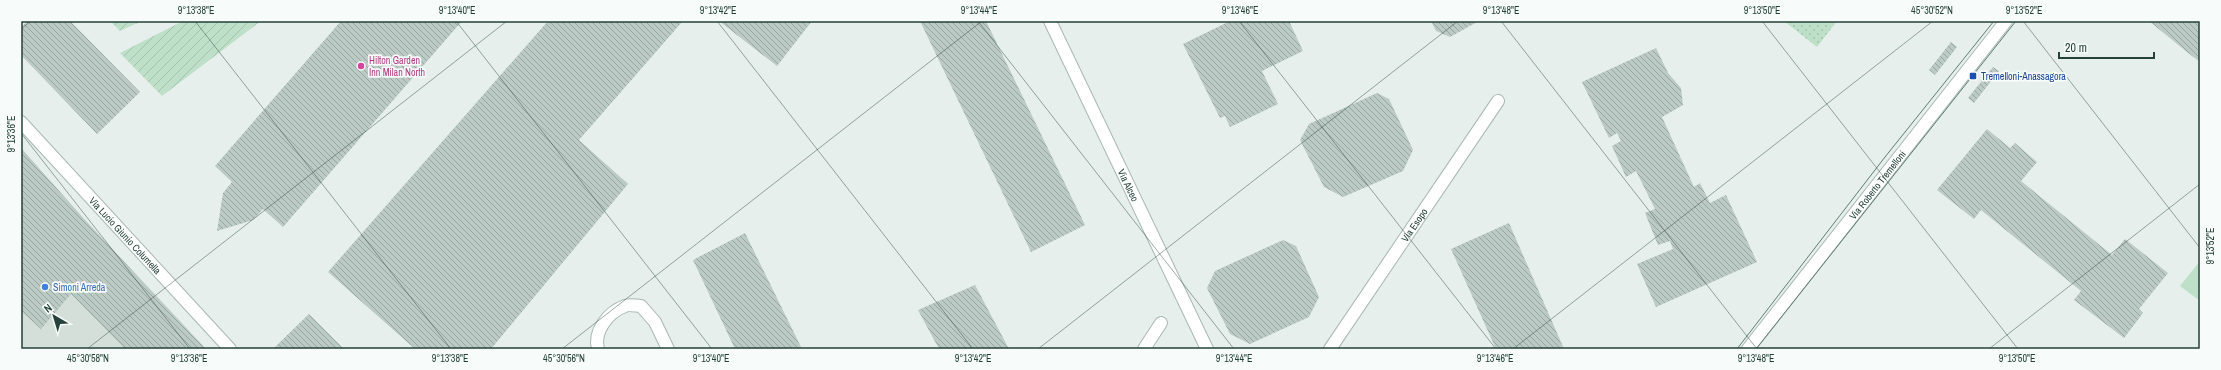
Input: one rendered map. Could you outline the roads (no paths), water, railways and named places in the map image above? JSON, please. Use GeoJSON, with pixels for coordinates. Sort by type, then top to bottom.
{"type":"FeatureCollection","features":[{"type":"Feature","properties":{"kind":"street","name":"Via Alceo"},"geometry":{"type":"LineString","coordinates":[[1050,21],[1207,349]]}},
{"type":"Feature","properties":{"kind":"street","name":"Via Roberto Tremelloni"},"geometry":{"type":"LineString","coordinates":[[1748,349],[2006,21]]}},
{"type":"Feature","properties":{"kind":"street","name":"Via Esopo"},"geometry":{"type":"LineString","coordinates":[[1330,349],[1498,101]]}},
{"type":"Feature","properties":{"kind":"street","name":"Via Lucio Giunio Columella"},"geometry":{"type":"LineString","coordinates":[[21,122],[230,349]]}},
{"type":"Feature","properties":{"kind":"street"},"geometry":{"type":"LineString","coordinates":[[598,349],[596,342],[600,327],[609,316],[625,306],[641,306],[655,322],[668,349]]}},
{"type":"Feature","properties":{"kind":"street"},"geometry":{"type":"LineString","coordinates":[[1144,349],[1161,323]]}},
{"type":"Feature","properties":{"kind":"tram line"},"geometry":{"type":"LineString","coordinates":[[1737,349],[1885,157],[1994,21]]}},
{"type":"Feature","properties":{"kind":"tram line"},"geometry":{"type":"LineString","coordinates":[[1756,349],[2016,21]]}},
{"type":"Feature","properties":{"kind":"place","name":"Hilton Garden Inn Milan North"},"geometry":{"type":"Point","coordinates":[361,66]}},
{"type":"Feature","properties":{"kind":"place","name":"Tremelloni-Anassagora"},"geometry":{"type":"Point","coordinates":[1973,76]}},
{"type":"Feature","properties":{"kind":"place","name":"Simoni Arreda"},"geometry":{"type":"Point","coordinates":[45,287]}}]}
